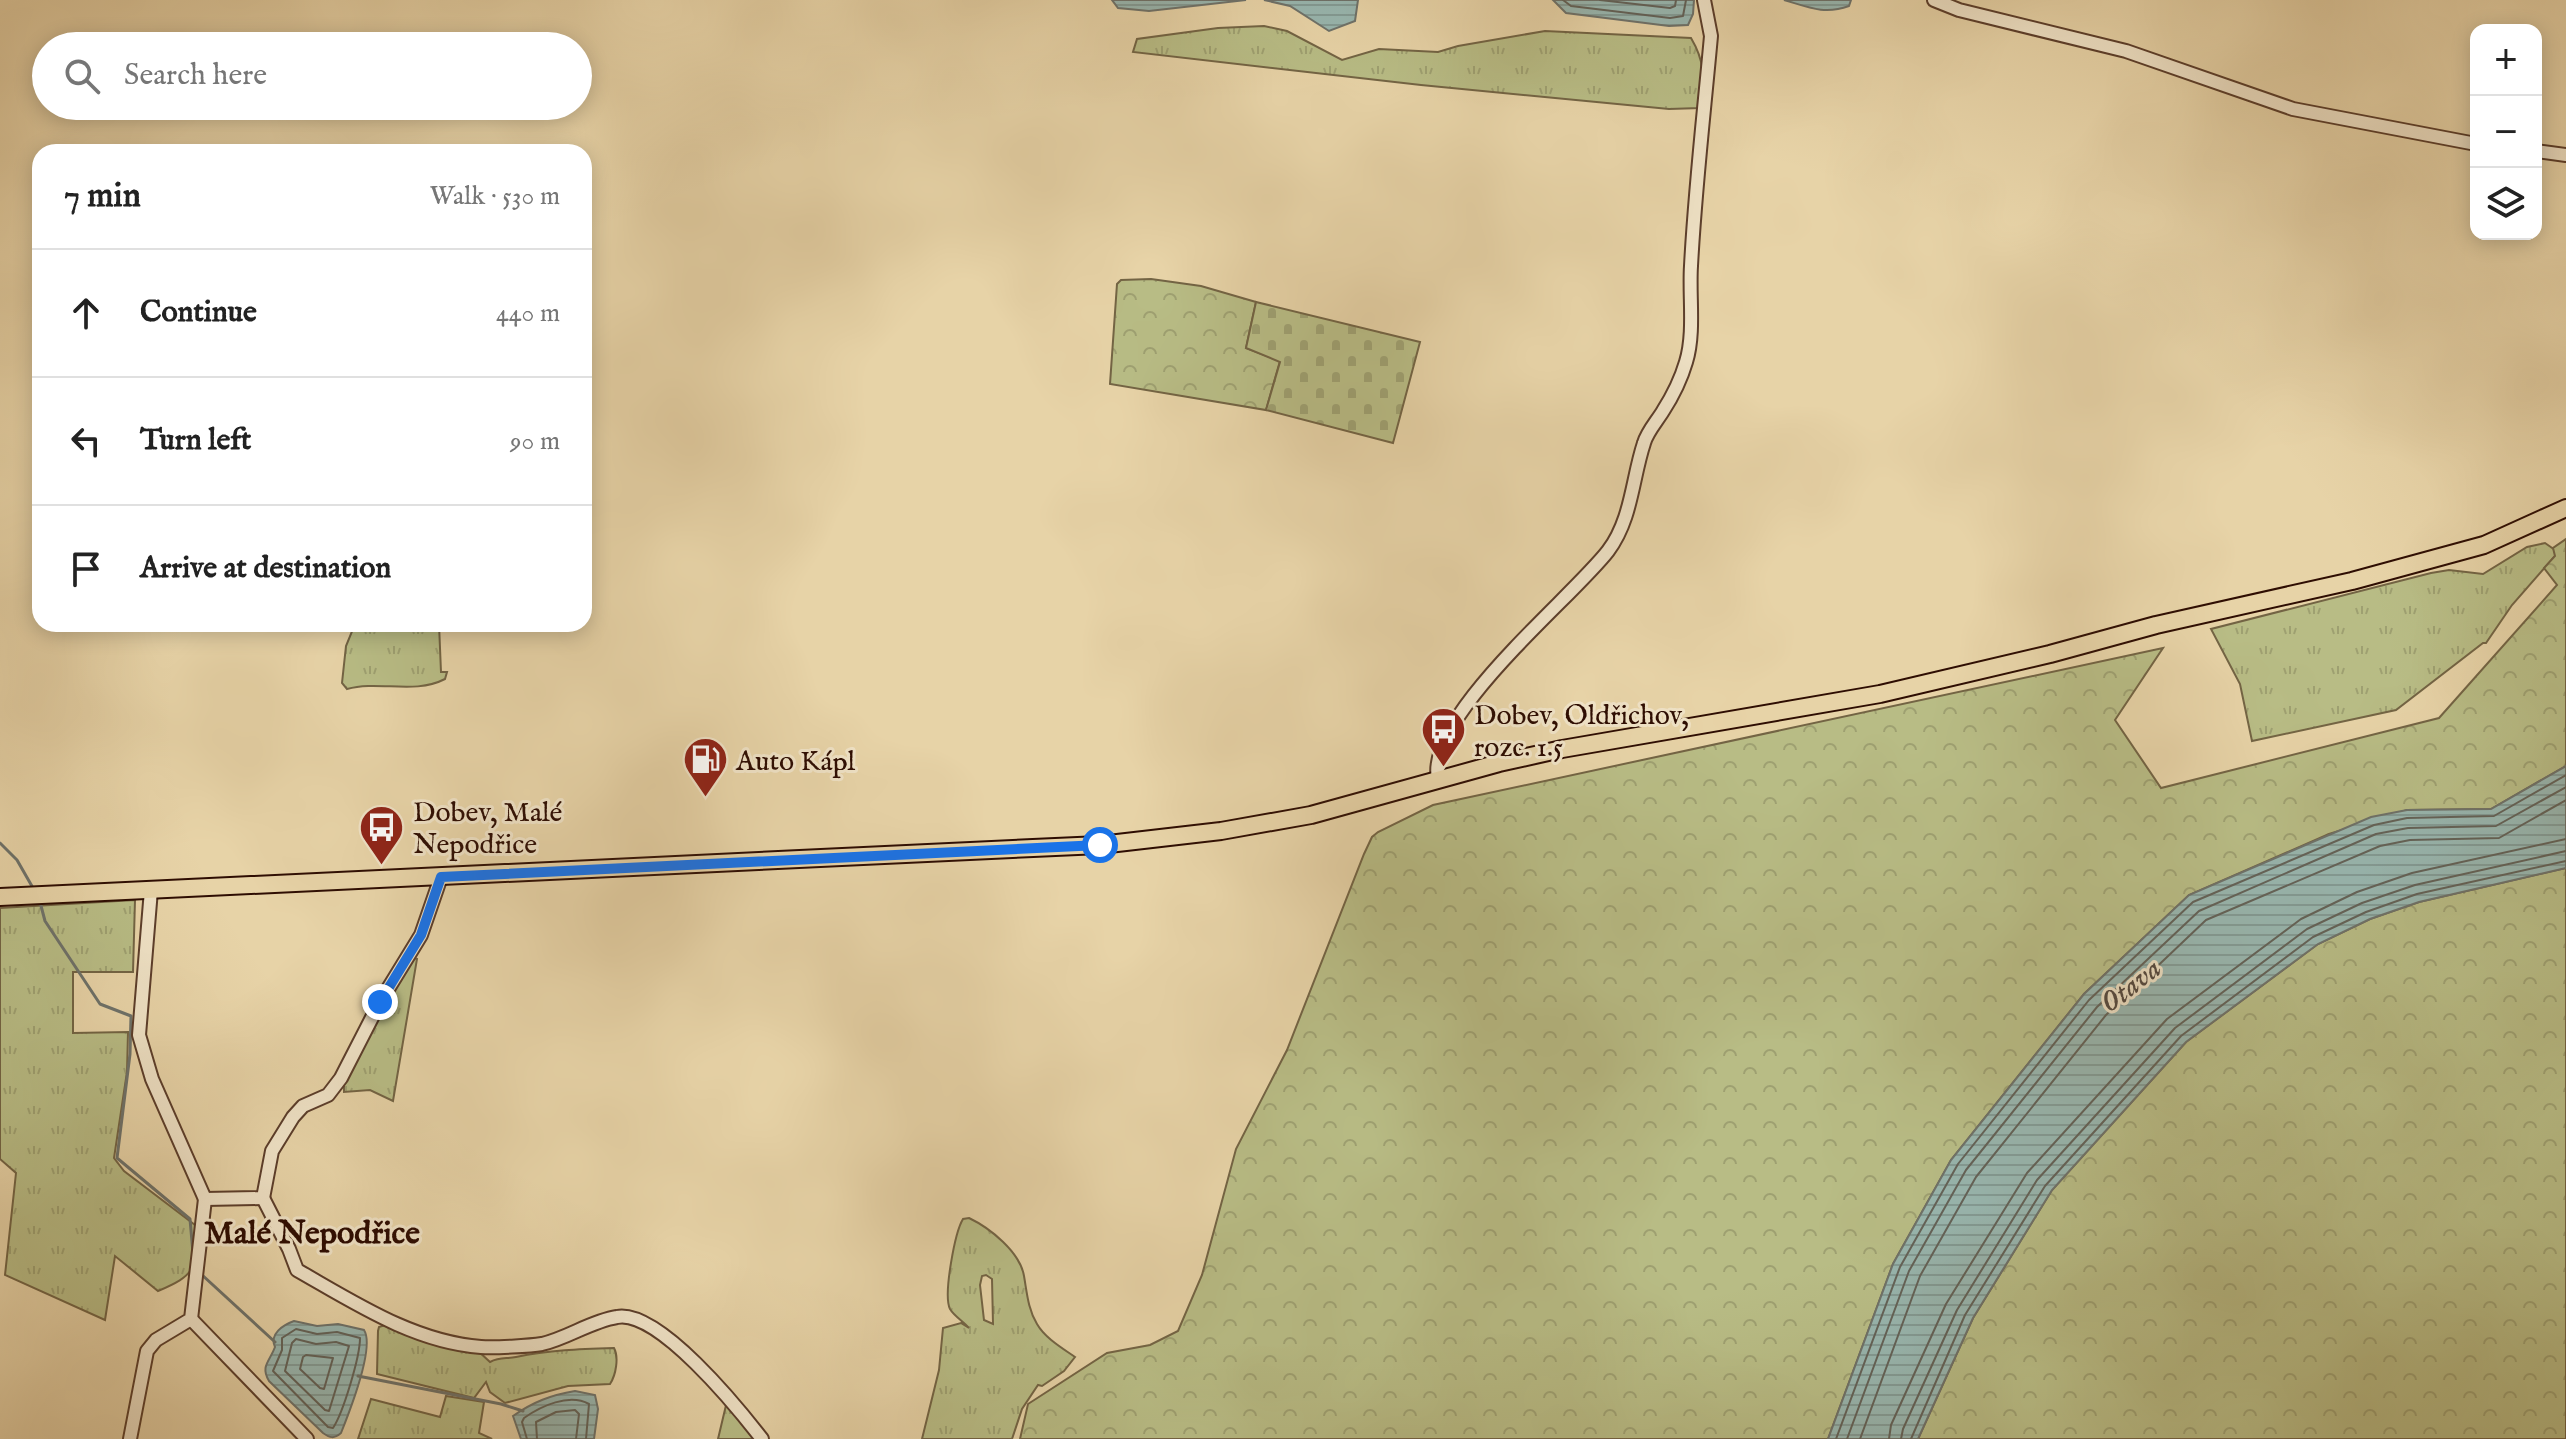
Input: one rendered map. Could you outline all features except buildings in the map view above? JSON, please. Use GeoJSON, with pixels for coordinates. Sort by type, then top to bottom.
{"type":"FeatureCollection","features":[{"type":"Feature","properties":{"kind":"main road"},"geometry":{"type":"LineString","coordinates":[[0,897],[1100,845],[1221,831],[1311,815],[1438,779],[1562,749],[1880,694],[2050,654],[2156,625],[2352,581],[2484,545],[2566,508]]}},
{"type":"Feature","properties":{"kind":"street"},"geometry":{"type":"LineString","coordinates":[[1438,779],[1436,770],[1439,758],[1463,710],[1531,629],[1607,552],[1619,533],[1629,510],[1644,440],[1669,402],[1687,361],[1691,265],[1711,36],[1704,0]]}},
{"type":"Feature","properties":{"kind":"street"},"geometry":{"type":"LineString","coordinates":[[1934,0],[1959,10],[2126,51],[2293,109],[2470,143]]}},
{"type":"Feature","properties":{"kind":"street"},"geometry":{"type":"LineString","coordinates":[[2542,152],[2566,155]]}},
{"type":"Feature","properties":{"kind":"street"},"geometry":{"type":"LineString","coordinates":[[441,877],[421,935],[341,1078],[328,1095],[303,1106],[272,1151],[263,1198],[297,1270],[395,1324],[435,1339],[480,1347],[543,1344],[615,1317],[636,1318],[651,1325],[695,1363],[738,1408],[762,1439]]}},
{"type":"Feature","properties":{"kind":"street"},"geometry":{"type":"LineString","coordinates":[[151,890],[139,1035],[152,1079],[205,1199],[191,1319]]}},
{"type":"Feature","properties":{"kind":"street"},"geometry":{"type":"LineString","coordinates":[[205,1199],[263,1198]]}},
{"type":"Feature","properties":{"kind":"street"},"geometry":{"type":"LineString","coordinates":[[130,1439],[147,1351],[156,1340],[191,1319]]}},
{"type":"Feature","properties":{"kind":"street"},"geometry":{"type":"LineString","coordinates":[[191,1319],[307,1439]]}},
{"type":"Feature","properties":{"kind":"green space"},"geometry":{"type":"Polygon","coordinates":[[[1264,26],[1287,31],[1342,60],[1379,49],[1438,52],[1545,31],[1691,38],[1702,65],[1700,108],[1669,109],[1421,85],[1133,52],[1137,39],[1218,28],[1264,26]]]}},
{"type":"Feature","properties":{"kind":"green space"},"geometry":{"type":"Polygon","coordinates":[[[1151,279],[1201,286],[1256,302],[1246,348],[1280,361],[1266,410],[1110,384],[1117,284],[1121,280],[1151,279]]]}},
{"type":"Feature","properties":{"kind":"green space"},"geometry":{"type":"Polygon","coordinates":[[[1256,302],[1420,342],[1393,443],[1266,410],[1280,362],[1246,348],[1256,302]]]}},
{"type":"Feature","properties":{"kind":"green space"},"geometry":{"type":"Polygon","coordinates":[[[2566,539],[2566,766],[2491,809],[2407,810],[2329,834],[2189,895],[2084,994],[1951,1160],[1893,1264],[1828,1439],[1020,1439],[1028,1404],[1107,1353],[1150,1345],[1178,1331],[1202,1275],[1236,1149],[1287,1050],[1364,854],[1378,832],[1433,805],[2163,648],[2115,720],[2161,788],[2439,718],[2557,585],[2544,568],[2555,556],[2553,548],[2566,539]]]}},
{"type":"Feature","properties":{"kind":"green space"},"geometry":{"type":"Polygon","coordinates":[[[2545,543],[2555,550],[2555,556],[2512,605],[2486,643],[2396,710],[2252,741],[2240,684],[2211,629],[2431,573],[2449,570],[2483,574],[2527,547],[2545,543]]]}},
{"type":"Feature","properties":{"kind":"green space"},"geometry":{"type":"Polygon","coordinates":[[[352,632],[439,632],[441,672],[447,672],[445,679],[421,686],[347,689],[342,683],[346,646],[352,632]]]}},
{"type":"Feature","properties":{"kind":"green space"},"geometry":{"type":"Polygon","coordinates":[[[2566,868],[2566,1439],[1918,1439],[1973,1318],[2052,1190],[2186,1042],[2318,944],[2370,919],[2419,902],[2566,868]]]}},
{"type":"Feature","properties":{"kind":"green space"},"geometry":{"type":"Polygon","coordinates":[[[135,900],[133,972],[73,972],[73,1033],[128,1032],[127,1072],[114,1158],[124,1171],[195,1225],[195,1251],[188,1274],[158,1291],[115,1256],[105,1320],[5,1275],[16,1173],[0,1159],[0,908],[135,900]]]}},
{"type":"Feature","properties":{"kind":"green space"},"geometry":{"type":"Polygon","coordinates":[[[412,957],[417,959],[393,1101],[370,1090],[344,1092],[344,1080],[381,1005],[412,957]]]}},
{"type":"Feature","properties":{"kind":"green space"},"geometry":{"type":"Polygon","coordinates":[[[969,1218],[986,1228],[1017,1258],[1037,1324],[1049,1338],[1075,1357],[1064,1371],[1042,1386],[1038,1385],[1022,1409],[1012,1439],[922,1439],[939,1370],[943,1328],[961,1323],[969,1328],[952,1312],[948,1302],[951,1264],[963,1219],[969,1218]],[[982,1276],[980,1285],[984,1320],[993,1324],[992,1279],[982,1276]]]}},
{"type":"Feature","properties":{"kind":"green space"},"geometry":{"type":"Polygon","coordinates":[[[385,1325],[477,1350],[490,1362],[553,1351],[614,1348],[615,1371],[610,1384],[568,1386],[505,1403],[490,1392],[486,1382],[474,1398],[377,1374],[378,1331],[385,1325]]]}},
{"type":"Feature","properties":{"kind":"green space"},"geometry":{"type":"Polygon","coordinates":[[[446,1396],[484,1402],[479,1433],[492,1439],[358,1439],[371,1399],[440,1417],[446,1396]]]}},
{"type":"Feature","properties":{"kind":"green space"},"geometry":{"type":"Polygon","coordinates":[[[727,1401],[758,1439],[718,1439],[727,1401]]]}},
{"type":"Feature","properties":{"kind":"water"},"geometry":{"type":"Polygon","coordinates":[[[1112,0],[1246,0],[1149,11],[1118,8],[1112,0]]]}},
{"type":"Feature","properties":{"kind":"water"},"geometry":{"type":"Polygon","coordinates":[[[1264,0],[1358,0],[1355,21],[1329,31],[1290,6],[1264,0]]]}},
{"type":"Feature","properties":{"kind":"water"},"geometry":{"type":"Polygon","coordinates":[[[1553,0],[1694,0],[1688,25],[1669,26],[1566,13],[1553,0]]]}},
{"type":"Feature","properties":{"kind":"water"},"geometry":{"type":"Polygon","coordinates":[[[1784,0],[1851,0],[1849,6],[1824,10],[1784,0]]]}},
{"type":"Feature","properties":{"kind":"water","name":"Otava"},"geometry":{"type":"Polygon","coordinates":[[[2566,766],[2566,868],[2419,902],[2370,919],[2318,944],[2186,1042],[2052,1190],[1973,1318],[1918,1439],[1828,1439],[1893,1264],[1951,1160],[2084,994],[2189,895],[2371,817],[2407,810],[2491,809],[2566,766]]]}},
{"type":"Feature","properties":{"kind":"water"},"geometry":{"type":"Polygon","coordinates":[[[294,1321],[317,1326],[338,1324],[364,1330],[364,1365],[350,1411],[341,1433],[336,1436],[323,1433],[266,1376],[266,1367],[275,1347],[275,1334],[294,1321]]]}},
{"type":"Feature","properties":{"kind":"water"},"geometry":{"type":"Polygon","coordinates":[[[575,1391],[595,1395],[598,1409],[594,1439],[521,1439],[513,1416],[542,1400],[575,1391]]]}},
{"type":"Feature","properties":{"kind":"waterway"},"geometry":{"type":"LineString","coordinates":[[0,843],[17,860],[33,888]]}},
{"type":"Feature","properties":{"kind":"waterway"},"geometry":{"type":"LineString","coordinates":[[40,902],[45,921],[100,1004],[131,1016],[130,1054],[117,1158],[190,1219],[193,1253]]}},
{"type":"Feature","properties":{"kind":"waterway"},"geometry":{"type":"LineString","coordinates":[[201,1274],[275,1342]]}},
{"type":"Feature","properties":{"kind":"waterway"},"geometry":{"type":"LineString","coordinates":[[358,1376],[523,1411]]}},
{"type":"Feature","properties":{"kind":"place","name":"Dobev, Oldřichov, rozc. 1.5"},"geometry":{"type":"Point","coordinates":[1443,769]}},
{"type":"Feature","properties":{"kind":"place","name":"Auto Kápl"},"geometry":{"type":"Point","coordinates":[705,799]}},
{"type":"Feature","properties":{"kind":"place","name":"Dobev, Malé Nepodřice"},"geometry":{"type":"Point","coordinates":[382,866]}},
{"type":"Feature","properties":{"kind":"district","name":"Malé Nepodřice"},"geometry":{"type":"Point","coordinates":[312,1232]}},
{"type":"Feature","properties":{"kind":"route"},"geometry":{"type":"LineString","coordinates":[[380,1002],[421,935],[441,877],[1100,845]]}}]}
